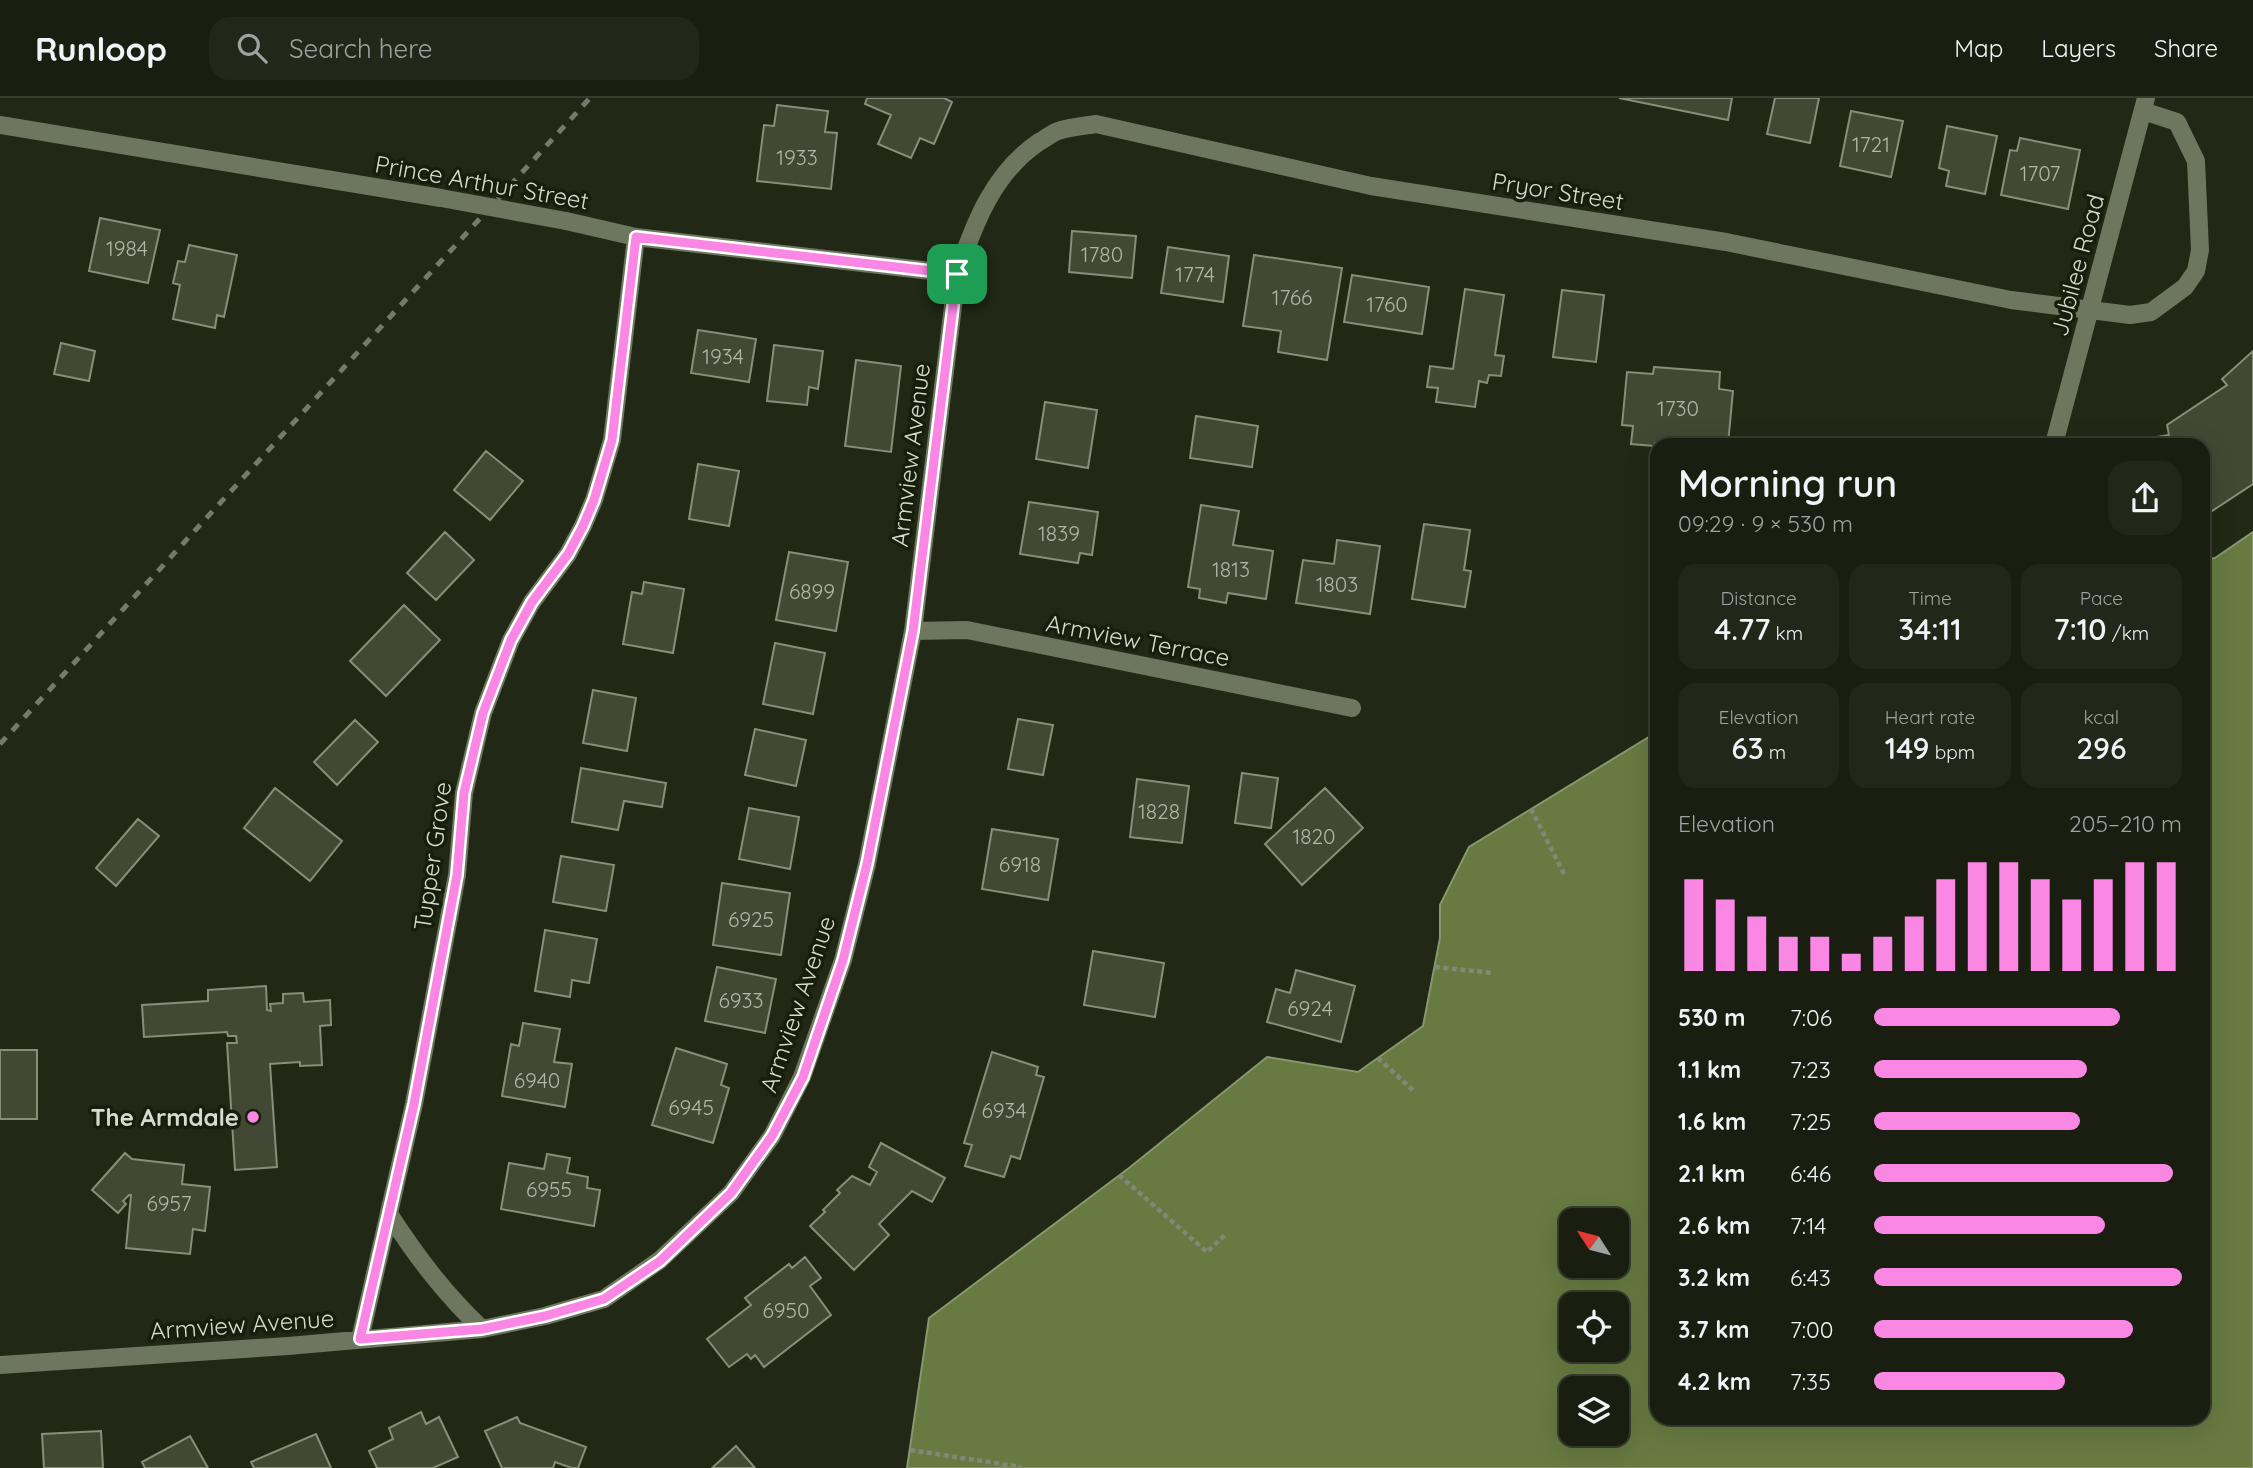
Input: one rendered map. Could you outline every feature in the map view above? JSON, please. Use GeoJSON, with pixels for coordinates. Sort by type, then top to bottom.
{"type":"FeatureCollection","features":[{"type":"Feature","properties":{"kind":"street","name":"Jubilee Road"},"geometry":{"type":"LineString","coordinates":[[2058,438],[2145,105]]}},
{"type":"Feature","properties":{"kind":"street","name":"Pryor Street"},"geometry":{"type":"LineString","coordinates":[[1026,151],[1057,131],[1096,124],[1371,186],[1726,242],[2011,300],[2130,315],[2151,312],[2185,287],[2196,271],[2200,250],[2196,161],[2177,122],[2145,105]]}},
{"type":"Feature","properties":{"kind":"street","name":"Prince Arthur Street"},"geometry":{"type":"LineString","coordinates":[[0,125],[440,198],[636,237],[957,274]]}},
{"type":"Feature","properties":{"kind":"street","name":"Armview Avenue"},"geometry":{"type":"LineString","coordinates":[[0,1365],[482,1329],[545,1316],[604,1299],[660,1261],[731,1193],[772,1136],[803,1077],[843,960],[867,864],[913,631],[957,274],[973,227],[994,188],[1026,151]]}},
{"type":"Feature","properties":{"kind":"street","name":"Tupper Grove"},"geometry":{"type":"LineString","coordinates":[[360,1339],[414,1104],[457,875],[464,793],[483,713],[511,640],[532,602],[568,554],[594,500],[605,468],[612,440],[636,237]]}},
{"type":"Feature","properties":{"kind":"street","name":"Armview Terrace"},"geometry":{"type":"LineString","coordinates":[[913,631],[967,630],[1352,708]]}},
{"type":"Feature","properties":{"kind":"street"},"geometry":{"type":"LineString","coordinates":[[388,1214],[425,1268],[453,1302],[482,1329]]}},
{"type":"Feature","properties":{"kind":"path"},"geometry":{"type":"LineString","coordinates":[[1531,809],[1564,874]]}},
{"type":"Feature","properties":{"kind":"path"},"geometry":{"type":"LineString","coordinates":[[1435,967],[1494,973]]}},
{"type":"Feature","properties":{"kind":"path"},"geometry":{"type":"LineString","coordinates":[[1378,1058],[1415,1092]]}},
{"type":"Feature","properties":{"kind":"path"},"geometry":{"type":"LineString","coordinates":[[1119,1175],[1207,1252],[1226,1234]]}},
{"type":"Feature","properties":{"kind":"path"},"geometry":{"type":"LineString","coordinates":[[910,1450],[1021,1467]]}},
{"type":"Feature","properties":{"kind":"shaded area"},"geometry":{"type":"Polygon","coordinates":[[[2253,532],[2253,1468],[907,1468],[929,1318],[1129,1168],[1267,1057],[1358,1072],[1423,1026],[1440,938],[1440,905],[1469,847],[1650,736],[1650,1425],[2210,1425],[2210,559],[2253,532]]]}},
{"type":"Feature","properties":{"kind":"building"},"geometry":{"type":"Polygon","coordinates":[[[867,98],[944,98],[952,102],[934,144],[920,138],[911,158],[878,144],[891,115],[865,104],[867,98]]]}},
{"type":"Feature","properties":{"kind":"building"},"geometry":{"type":"Polygon","coordinates":[[[1619,98],[1732,98],[1728,120],[1619,98]]]}},
{"type":"Feature","properties":{"kind":"building"},"geometry":{"type":"Polygon","coordinates":[[[1775,98],[1819,98],[1810,143],[1767,134],[1775,98]]]}},
{"type":"Feature","properties":{"kind":"building"},"geometry":{"type":"Polygon","coordinates":[[[777,105],[828,111],[825,132],[837,133],[831,189],[757,181],[764,125],[774,126],[777,105]]]}},
{"type":"Feature","properties":{"kind":"building"},"geometry":{"type":"Polygon","coordinates":[[[1851,111],[1903,121],[1891,177],[1840,166],[1851,111]]]}},
{"type":"Feature","properties":{"kind":"building"},"geometry":{"type":"Polygon","coordinates":[[[1947,126],[1997,136],[1985,194],[1946,186],[1949,171],[1939,168],[1947,126]]]}},
{"type":"Feature","properties":{"kind":"building"},"geometry":{"type":"Polygon","coordinates":[[[2020,138],[2080,150],[2068,209],[2001,195],[2010,150],[2017,151],[2020,138]]]}},
{"type":"Feature","properties":{"kind":"building"},"geometry":{"type":"Polygon","coordinates":[[[100,218],[160,230],[148,283],[89,271],[100,218]]]}},
{"type":"Feature","properties":{"kind":"building"},"geometry":{"type":"Polygon","coordinates":[[[1072,231],[1136,236],[1132,278],[1069,272],[1072,231]]]}},
{"type":"Feature","properties":{"kind":"building"},"geometry":{"type":"Polygon","coordinates":[[[189,245],[237,255],[224,317],[217,315],[215,328],[173,319],[180,285],[173,283],[178,261],[185,262],[189,245]]]}},
{"type":"Feature","properties":{"kind":"building"},"geometry":{"type":"Polygon","coordinates":[[[1168,247],[1229,256],[1223,302],[1161,293],[1168,247]]]}},
{"type":"Feature","properties":{"kind":"building"},"geometry":{"type":"Polygon","coordinates":[[[1254,255],[1342,268],[1327,360],[1278,352],[1281,331],[1243,326],[1254,255]]]}},
{"type":"Feature","properties":{"kind":"building"},"geometry":{"type":"Polygon","coordinates":[[[1352,275],[1429,287],[1422,334],[1344,322],[1352,275]]]}},
{"type":"Feature","properties":{"kind":"building"},"geometry":{"type":"Polygon","coordinates":[[[1465,289],[1504,295],[1495,355],[1504,356],[1501,376],[1489,375],[1487,383],[1479,381],[1475,407],[1436,402],[1438,388],[1427,387],[1430,366],[1453,369],[1465,289]]]}},
{"type":"Feature","properties":{"kind":"building"},"geometry":{"type":"Polygon","coordinates":[[[1562,290],[1604,295],[1596,362],[1553,357],[1562,290]]]}},
{"type":"Feature","properties":{"kind":"building"},"geometry":{"type":"Polygon","coordinates":[[[698,330],[756,339],[749,382],[691,373],[698,330]]]}},
{"type":"Feature","properties":{"kind":"building"},"geometry":{"type":"Polygon","coordinates":[[[61,343],[95,351],[89,381],[54,374],[61,343]]]}},
{"type":"Feature","properties":{"kind":"building"},"geometry":{"type":"Polygon","coordinates":[[[774,345],[823,351],[818,389],[809,387],[807,405],[767,401],[774,345]]]}},
{"type":"Feature","properties":{"kind":"building"},"geometry":{"type":"Polygon","coordinates":[[[2253,351],[2253,484],[2210,512],[2210,438],[2150,438],[2169,435],[2167,425],[2227,385],[2222,379],[2253,351]]]}},
{"type":"Feature","properties":{"kind":"building"},"geometry":{"type":"Polygon","coordinates":[[[856,360],[901,366],[891,452],[845,446],[856,360]]]}},
{"type":"Feature","properties":{"kind":"building"},"geometry":{"type":"Polygon","coordinates":[[[1654,367],[1720,372],[1719,389],[1733,391],[1729,438],[1650,438],[1650,446],[1631,444],[1633,426],[1622,425],[1627,372],[1653,374],[1654,367]]]}},
{"type":"Feature","properties":{"kind":"building"},"geometry":{"type":"Polygon","coordinates":[[[1045,402],[1097,410],[1088,468],[1036,459],[1045,402]]]}},
{"type":"Feature","properties":{"kind":"building"},"geometry":{"type":"Polygon","coordinates":[[[1196,416],[1258,426],[1252,467],[1190,458],[1196,416]]]}},
{"type":"Feature","properties":{"kind":"building"},"geometry":{"type":"Polygon","coordinates":[[[486,451],[523,481],[490,520],[454,490],[486,451]]]}},
{"type":"Feature","properties":{"kind":"building"},"geometry":{"type":"Polygon","coordinates":[[[698,464],[739,471],[729,526],[689,519],[698,464]]]}},
{"type":"Feature","properties":{"kind":"building"},"geometry":{"type":"Polygon","coordinates":[[[1029,502],[1098,512],[1092,555],[1080,553],[1078,563],[1020,554],[1029,502]]]}},
{"type":"Feature","properties":{"kind":"building"},"geometry":{"type":"Polygon","coordinates":[[[1201,505],[1239,511],[1233,545],[1273,551],[1266,599],[1228,593],[1226,603],[1199,598],[1200,589],[1188,587],[1201,505]]]}},
{"type":"Feature","properties":{"kind":"building"},"geometry":{"type":"Polygon","coordinates":[[[1424,524],[1470,530],[1464,570],[1471,571],[1465,607],[1412,599],[1424,524]]]}},
{"type":"Feature","properties":{"kind":"building"},"geometry":{"type":"Polygon","coordinates":[[[445,532],[474,560],[436,600],[407,573],[445,532]]]}},
{"type":"Feature","properties":{"kind":"building"},"geometry":{"type":"Polygon","coordinates":[[[1337,540],[1380,546],[1370,614],[1296,603],[1303,560],[1334,564],[1337,540]]]}},
{"type":"Feature","properties":{"kind":"building"},"geometry":{"type":"Polygon","coordinates":[[[789,552],[848,562],[836,631],[776,620],[789,552]]]}},
{"type":"Feature","properties":{"kind":"building"},"geometry":{"type":"Polygon","coordinates":[[[644,582],[684,589],[673,653],[623,644],[632,592],[642,594],[644,582]]]}},
{"type":"Feature","properties":{"kind":"building"},"geometry":{"type":"Polygon","coordinates":[[[404,605],[440,640],[386,696],[350,661],[404,605]]]}},
{"type":"Feature","properties":{"kind":"building"},"geometry":{"type":"Polygon","coordinates":[[[775,643],[825,653],[813,714],[763,704],[775,643]]]}},
{"type":"Feature","properties":{"kind":"building"},"geometry":{"type":"Polygon","coordinates":[[[593,690],[636,698],[627,751],[583,743],[593,690]]]}},
{"type":"Feature","properties":{"kind":"building"},"geometry":{"type":"Polygon","coordinates":[[[1018,719],[1053,725],[1043,775],[1008,769],[1018,719]]]}},
{"type":"Feature","properties":{"kind":"building"},"geometry":{"type":"Polygon","coordinates":[[[355,720],[378,742],[337,785],[314,762],[355,720]]]}},
{"type":"Feature","properties":{"kind":"building"},"geometry":{"type":"Polygon","coordinates":[[[755,729],[806,740],[796,786],[745,775],[755,729]]]}},
{"type":"Feature","properties":{"kind":"building"},"geometry":{"type":"Polygon","coordinates":[[[581,768],[666,783],[662,807],[624,801],[618,830],[572,822],[581,768]]]}},
{"type":"Feature","properties":{"kind":"building"},"geometry":{"type":"Polygon","coordinates":[[[1242,773],[1278,778],[1271,828],[1235,823],[1242,773]]]}},
{"type":"Feature","properties":{"kind":"building"},"geometry":{"type":"Polygon","coordinates":[[[1137,779],[1189,786],[1182,843],[1130,837],[1137,779]]]}},
{"type":"Feature","properties":{"kind":"building"},"geometry":{"type":"Polygon","coordinates":[[[275,788],[342,841],[310,881],[244,828],[275,788]]]}},
{"type":"Feature","properties":{"kind":"building"},"geometry":{"type":"Polygon","coordinates":[[[1325,788],[1363,828],[1302,885],[1265,844],[1325,788]]]}},
{"type":"Feature","properties":{"kind":"building"},"geometry":{"type":"Polygon","coordinates":[[[749,808],[799,817],[790,869],[739,859],[749,808]]]}},
{"type":"Feature","properties":{"kind":"building"},"geometry":{"type":"Polygon","coordinates":[[[138,819],[159,836],[116,886],[96,868],[138,819]]]}},
{"type":"Feature","properties":{"kind":"building"},"geometry":{"type":"Polygon","coordinates":[[[992,829],[1058,839],[1048,900],[982,889],[992,829]]]}},
{"type":"Feature","properties":{"kind":"building"},"geometry":{"type":"Polygon","coordinates":[[[561,856],[614,865],[606,911],[553,902],[561,856]]]}},
{"type":"Feature","properties":{"kind":"building"},"geometry":{"type":"Polygon","coordinates":[[[722,883],[790,893],[781,955],[713,945],[722,883]]]}},
{"type":"Feature","properties":{"kind":"building"},"geometry":{"type":"Polygon","coordinates":[[[545,930],[597,939],[589,983],[572,980],[570,997],[535,991],[545,930]]]}},
{"type":"Feature","properties":{"kind":"building"},"geometry":{"type":"Polygon","coordinates":[[[1093,951],[1164,963],[1155,1017],[1084,1005],[1093,951]]]}},
{"type":"Feature","properties":{"kind":"building"},"geometry":{"type":"Polygon","coordinates":[[[717,967],[776,979],[765,1033],[705,1021],[717,967]]]}},
{"type":"Feature","properties":{"kind":"building"},"geometry":{"type":"Polygon","coordinates":[[[1296,970],[1355,986],[1341,1042],[1267,1022],[1276,989],[1290,993],[1296,970]]]}},
{"type":"Feature","properties":{"kind":"building","name":"The Armdale"},"geometry":{"type":"Polygon","coordinates":[[[266,986],[267,1010],[271,1011],[270,1004],[283,1003],[283,994],[303,993],[304,1002],[330,1000],[331,1025],[320,1026],[322,1065],[300,1066],[300,1062],[270,1064],[277,1167],[235,1170],[227,1043],[237,1043],[236,1036],[228,1036],[227,1032],[144,1037],[142,1005],[208,1001],[208,990],[266,986]]]}},
{"type":"Feature","properties":{"kind":"building"},"geometry":{"type":"Polygon","coordinates":[[[523,1023],[560,1029],[554,1062],[572,1064],[565,1107],[502,1096],[511,1044],[519,1046],[523,1023]]]}},
{"type":"Feature","properties":{"kind":"building"},"geometry":{"type":"Polygon","coordinates":[[[676,1048],[727,1064],[721,1085],[729,1088],[713,1143],[652,1125],[676,1048]]]}},
{"type":"Feature","properties":{"kind":"building"},"geometry":{"type":"Polygon","coordinates":[[[0,1050],[37,1050],[37,1119],[0,1119],[0,1050]]]}},
{"type":"Feature","properties":{"kind":"building"},"geometry":{"type":"Polygon","coordinates":[[[992,1052],[1038,1067],[1036,1075],[1044,1077],[1020,1159],[1011,1156],[1004,1177],[965,1166],[972,1145],[964,1143],[992,1052]]]}},
{"type":"Feature","properties":{"kind":"building"},"geometry":{"type":"Polygon","coordinates":[[[881,1143],[945,1178],[932,1202],[912,1191],[879,1224],[889,1235],[854,1270],[810,1226],[840,1193],[837,1190],[852,1176],[870,1185],[877,1172],[869,1167],[881,1143]]]}},
{"type":"Feature","properties":{"kind":"building"},"geometry":{"type":"Polygon","coordinates":[[[125,1153],[132,1159],[184,1165],[182,1184],[210,1187],[205,1231],[193,1229],[190,1254],[126,1248],[131,1195],[123,1201],[126,1204],[118,1213],[92,1190],[125,1153]]]}},
{"type":"Feature","properties":{"kind":"building"},"geometry":{"type":"Polygon","coordinates":[[[547,1154],[570,1158],[567,1173],[588,1177],[587,1188],[600,1190],[594,1226],[501,1209],[509,1163],[544,1169],[547,1154]]]}},
{"type":"Feature","properties":{"kind":"building"},"geometry":{"type":"Polygon","coordinates":[[[805,1257],[821,1278],[810,1286],[831,1315],[764,1367],[755,1355],[751,1359],[747,1354],[729,1367],[707,1339],[751,1305],[745,1298],[789,1264],[792,1268],[805,1257]]]}},
{"type":"Feature","properties":{"kind":"building"},"geometry":{"type":"Polygon","coordinates":[[[421,1412],[426,1424],[439,1417],[458,1457],[433,1468],[377,1468],[369,1451],[393,1439],[389,1428],[421,1412]]]}},
{"type":"Feature","properties":{"kind":"building"},"geometry":{"type":"Polygon","coordinates":[[[517,1417],[520,1423],[586,1447],[578,1468],[555,1462],[553,1468],[502,1468],[485,1431],[517,1417]]]}},
{"type":"Feature","properties":{"kind":"building"},"geometry":{"type":"Polygon","coordinates":[[[101,1431],[103,1468],[44,1468],[42,1434],[101,1431]]]}},
{"type":"Feature","properties":{"kind":"building"},"geometry":{"type":"Polygon","coordinates":[[[316,1434],[331,1468],[254,1468],[251,1462],[316,1434]]]}},
{"type":"Feature","properties":{"kind":"building"},"geometry":{"type":"Polygon","coordinates":[[[190,1436],[208,1468],[145,1468],[142,1462],[190,1436]]]}},
{"type":"Feature","properties":{"kind":"building"},"geometry":{"type":"Polygon","coordinates":[[[736,1446],[755,1468],[712,1468],[736,1446]]]}},
{"type":"Feature","properties":{"kind":"railway"},"geometry":{"type":"LineString","coordinates":[[0,744],[590,98]]}},
{"type":"Feature","properties":{"kind":"place","name":"The Armdale"},"geometry":{"type":"Point","coordinates":[253,1117]}},
{"type":"Feature","properties":{"kind":"route"},"geometry":{"type":"LineString","coordinates":[[636,237],[957,274],[913,631],[867,864],[843,960],[803,1077],[772,1136],[731,1193],[660,1261],[604,1299],[545,1316],[482,1329],[360,1339],[414,1104],[457,875],[464,793],[483,713],[511,640],[532,602],[568,554],[583,526],[605,468],[612,440],[636,237]]}}]}
